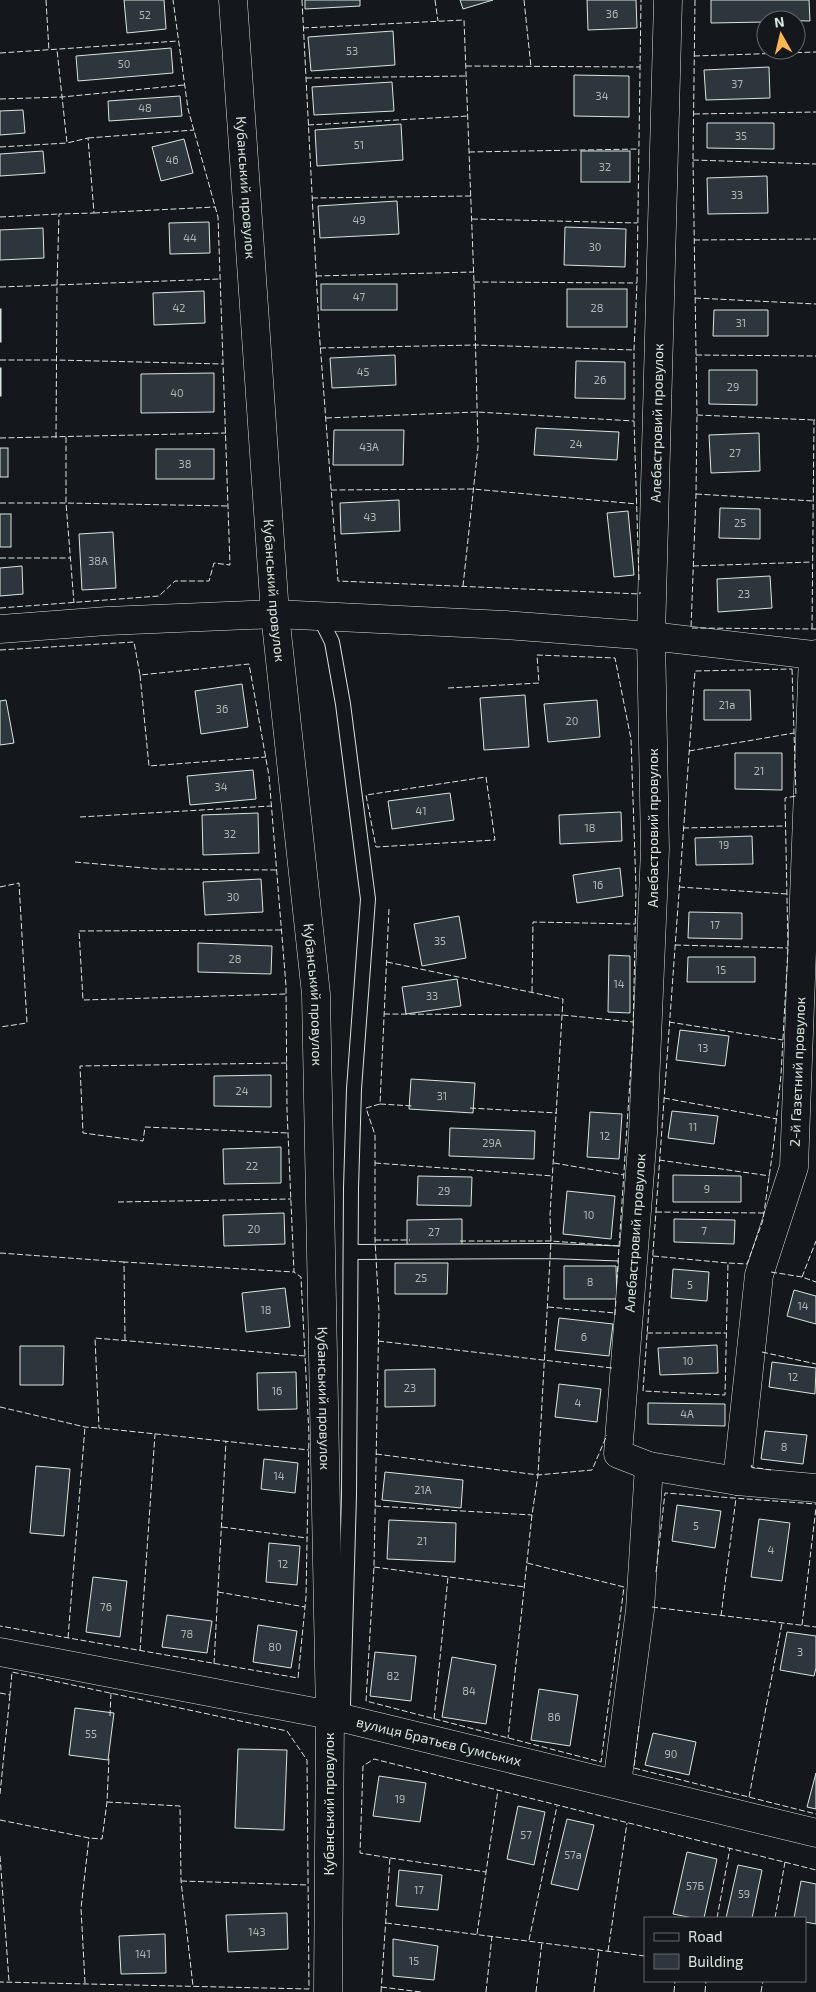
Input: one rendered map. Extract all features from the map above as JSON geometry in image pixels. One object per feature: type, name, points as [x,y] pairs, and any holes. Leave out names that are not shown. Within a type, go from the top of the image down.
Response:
[{"type":"street","name":"Кубанський провулок","points":[[233,0],[275,614],[316,994],[336,1717],[328,1992]]},
{"type":"street","name":"Алебастровий провулок","points":[[668,0],[652,636],[655,849],[643,1133],[618,1454],[649,1466],[737,1481],[816,1488]]},
{"type":"street","points":[[0,629],[107,621],[275,614],[505,625],[652,636],[814,655]]},
{"type":"street","name":"2-й Газетний провулок","points":[[737,1481],[759,1274],[794,1167],[814,655]]},
{"type":"street","points":[[617,1784],[640,1610],[649,1466]]},
{"type":"street","name":"вулиця Братьєв Сумських","points":[[0,1652],[336,1717],[816,1833]]},
{"type":"lane","points":[[319,616],[332,642],[344,704],[368,899],[354,1089],[350,1252],[350,1496],[336,1717]]},
{"type":"lane","points":[[350,1252],[550,1251],[633,1254]]},
{"type":"building","points":[[124,0],[164,0],[166,29],[127,33]]},
{"type":"building","points":[[305,0],[360,0],[360,6],[305,9]]},
{"type":"building","points":[[460,0],[493,0],[463,9]]},
{"type":"building","points":[[587,0],[636,0],[637,28],[588,30]]},
{"type":"building","points":[[711,0],[809,0],[810,21],[806,21],[806,10],[756,10],[756,22],[711,23]]},
{"type":"building","points":[[393,31],[395,65],[311,71],[308,37]]},
{"type":"building","points":[[171,48],[173,73],[78,81],[76,56]]},
{"type":"building","points":[[769,67],[770,98],[706,100],[704,70]]},
{"type":"building","points":[[574,75],[629,76],[629,117],[574,116]]},
{"type":"building","points":[[392,82],[394,111],[314,115],[312,87]]},
{"type":"building","points":[[180,96],[182,116],[109,121],[108,101]]},
{"type":"building","points":[[23,110],[25,133],[0,135],[0,111]]},
{"type":"building","points":[[707,123],[774,123],[774,149],[707,148]]},
{"type":"building","points":[[401,124],[403,160],[317,166],[315,130]]},
{"type":"building","points":[[184,139],[193,173],[161,181],[152,147]]},
{"type":"building","points":[[43,151],[45,173],[0,176],[0,154]]},
{"type":"building","points":[[581,151],[630,151],[630,182],[581,182]]},
{"type":"building","points":[[767,176],[768,213],[708,214],[707,178]]},
{"type":"building","points":[[397,201],[399,234],[320,238],[318,206]]},
{"type":"building","points":[[209,222],[210,253],[170,254],[169,223]]},
{"type":"building","points":[[565,227],[626,229],[625,267],[564,265]]},
{"type":"building","points":[[43,228],[44,258],[0,260],[0,230]]},
{"type":"building","points":[[321,284],[397,284],[397,310],[321,310]]},
{"type":"building","points":[[567,289],[627,289],[627,327],[567,327]]},
{"type":"building","points":[[204,291],[205,323],[154,325],[153,293]]},
{"type":"building","points":[[1,309],[1,342],[0,342]]},
{"type":"building","points":[[714,310],[768,310],[768,336],[713,336]]},
{"type":"building","points":[[395,355],[396,385],[332,388],[330,358]]},
{"type":"building","points":[[576,361],[625,362],[625,399],[575,398]]},
{"type":"building","points":[[1,368],[1,396],[0,396]]},
{"type":"building","points":[[709,370],[757,370],[757,405],[709,404]]},
{"type":"building","points":[[214,373],[214,412],[141,413],[141,374]]},
{"type":"building","points":[[536,428],[619,432],[617,460],[534,455]]},
{"type":"building","points":[[334,430],[404,430],[403,465],[333,465]]},
{"type":"building","points":[[759,433],[760,471],[711,473],[709,435]]},
{"type":"building","points":[[0,448],[8,448],[8,477],[0,477]]},
{"type":"building","points":[[156,449],[214,449],[214,479],[156,479]]},
{"type":"building","points":[[399,500],[400,531],[341,534],[340,503]]},
{"type":"building","points":[[720,508],[760,509],[760,539],[719,538]]},
{"type":"building","points":[[628,511],[634,575],[614,577],[607,513]]},
{"type":"building","points":[[0,514],[11,514],[11,547],[0,547]]},
{"type":"building","points":[[113,532],[116,588],[82,590],[79,534]]},
{"type":"building","points":[[22,566],[23,594],[0,596],[0,568]]},
{"type":"building","points":[[770,576],[772,608],[718,612],[717,579]]},
{"type":"building","points":[[242,684],[248,727],[201,734],[195,691]]},
{"type":"building","points":[[704,690],[750,690],[751,720],[704,720]]},
{"type":"building","points":[[525,695],[529,747],[484,750],[480,698]]},
{"type":"building","points":[[6,700],[14,743],[0,745],[0,701]]},
{"type":"building","points":[[597,700],[600,737],[548,742],[544,704]]},
{"type":"building","points":[[735,753],[782,753],[782,790],[735,789]]},
{"type":"building","points":[[253,770],[256,799],[190,805],[187,776]]},
{"type":"building","points":[[450,793],[454,820],[392,829],[388,801]]},
{"type":"building","points":[[621,812],[622,841],[560,844],[559,815]]},
{"type":"building","points":[[258,813],[259,853],[203,855],[202,815]]},
{"type":"building","points":[[752,836],[753,864],[696,865],[695,838]]},
{"type":"building","points":[[620,868],[623,896],[577,903],[573,875]]},
{"type":"building","points":[[261,879],[263,912],[205,915],[203,882]]},
{"type":"building","points":[[689,912],[742,913],[742,939],[688,938]]},
{"type":"building","points":[[459,916],[466,958],[422,966],[414,924]]},
{"type":"building","points":[[198,943],[272,946],[271,974],[198,972]]},
{"type":"building","points":[[609,955],[630,956],[630,1013],[608,1012]]},
{"type":"building","points":[[688,957],[755,957],[755,982],[687,982]]},
{"type":"building","points":[[457,979],[461,1006],[406,1014],[402,987]]},
{"type":"building","points":[[680,1030],[729,1036],[725,1066],[676,1060]]},
{"type":"building","points":[[271,1075],[271,1107],[214,1106],[214,1076]]},
{"type":"building","points":[[411,1079],[475,1083],[473,1113],[409,1109]]},
{"type":"building","points":[[672,1111],[718,1116],[714,1144],[668,1138]]},
{"type":"building","points":[[590,1112],[622,1114],[619,1159],[587,1157]]},
{"type":"building","points":[[450,1128],[535,1131],[534,1159],[449,1156]]},
{"type":"building","points":[[281,1147],[281,1183],[224,1184],[223,1149]]},
{"type":"building","points":[[673,1175],[741,1176],[741,1202],[673,1202]]},
{"type":"building","points":[[418,1176],[472,1177],[471,1206],[417,1205]]},
{"type":"building","points":[[567,1191],[615,1196],[611,1239],[563,1234]]},
{"type":"building","points":[[284,1213],[285,1244],[224,1246],[223,1215]]},
{"type":"building","points":[[462,1219],[462,1245],[407,1246],[407,1220]]},
{"type":"building","points":[[674,1219],[735,1220],[734,1244],[674,1242]]},
{"type":"building","points":[[395,1263],[448,1263],[447,1294],[395,1294]]},
{"type":"building","points":[[564,1266],[616,1266],[617,1299],[564,1299]]},
{"type":"building","points":[[673,1269],[709,1272],[707,1301],[671,1298]]},
{"type":"building","points":[[285,1288],[290,1327],[246,1332],[242,1293]]},
{"type":"building","points":[[794,1290],[816,1296],[816,1324],[787,1316]]},
{"type":"building","points":[[559,1318],[613,1324],[609,1356],[555,1350]]},
{"type":"building","points":[[717,1345],[718,1373],[660,1375],[658,1348]]},
{"type":"building","points":[[20,1346],[64,1346],[63,1385],[20,1385]]},
{"type":"building","points":[[772,1362],[816,1368],[815,1394],[769,1387]]},
{"type":"building","points":[[435,1369],[435,1406],[385,1407],[385,1370]]},
{"type":"building","points":[[296,1372],[297,1409],[258,1410],[257,1373]]},
{"type":"building","points":[[559,1384],[601,1389],[597,1422],[555,1417]]},
{"type":"building","points":[[648,1403],[725,1404],[725,1426],[648,1424]]},
{"type":"building","points":[[765,1431],[807,1435],[803,1464],[761,1459]]},
{"type":"building","points":[[264,1459],[298,1463],[295,1493],[261,1489]]},
{"type":"building","points":[[36,1466],[70,1469],[64,1536],[30,1533]]},
{"type":"building","points":[[385,1472],[463,1480],[461,1508],[382,1500]]},
{"type":"building","points":[[677,1505],[721,1511],[715,1548],[672,1541]]},
{"type":"building","points":[[759,1519],[790,1523],[782,1581],[751,1577]]},
{"type":"building","points":[[389,1520],[456,1523],[455,1562],[387,1559]]},
{"type":"building","points":[[269,1543],[300,1546],[297,1585],[266,1582]]},
{"type":"building","points":[[93,1577],[127,1581],[120,1637],[86,1632]]},
{"type":"building","points":[[167,1615],[212,1621],[207,1653],[162,1647]]},
{"type":"building","points":[[258,1625],[297,1631],[291,1668],[253,1662]]},
{"type":"building","points":[[787,1632],[816,1636],[816,1668],[814,1676],[780,1670]]},
{"type":"building","points":[[375,1652],[416,1656],[411,1701],[370,1696]]},
{"type":"building","points":[[452,1657],[496,1665],[486,1724],[442,1717]]},
{"type":"building","points":[[539,1689],[578,1695],[570,1746],[531,1740]]},
{"type":"building","points":[[75,1708],[114,1713],[108,1760],[69,1755]]},
{"type":"building","points":[[653,1733],[696,1742],[689,1775],[645,1765]]},
{"type":"building","points":[[238,1749],[287,1750],[284,1830],[235,1828]]},
{"type":"building","points":[[816,1773],[816,1809],[807,1807]]},
{"type":"building","points":[[379,1776],[426,1783],[420,1822],[373,1816]]},
{"type":"building","points":[[518,1806],[545,1812],[534,1865],[507,1859]]},
{"type":"building","points":[[567,1819],[594,1825],[578,1890],[551,1884]]},
{"type":"building","points":[[687,1852],[717,1859],[704,1917],[688,1917],[673,1914]]},
{"type":"building","points":[[738,1865],[762,1870],[752,1917],[726,1917]]},
{"type":"building","points":[[399,1870],[442,1875],[438,1910],[396,1906]]},
{"type":"building","points":[[801,1881],[816,1884],[816,1924],[806,1922],[806,1917],[794,1917]]},
{"type":"building","points":[[287,1913],[288,1949],[228,1952],[226,1915]]},
{"type":"building","points":[[165,1934],[166,1973],[121,1974],[119,1936]]},
{"type":"building","points":[[393,1939],[438,1946],[434,1980],[393,1976]]},
{"type":"fence","points":[[46,0],[49,51]]},
{"type":"fence","points":[[0,608],[159,596],[175,581],[209,581],[214,563],[230,565],[218,217],[188,109],[173,0]]},
{"type":"fence","points":[[302,0],[319,329],[338,581],[640,594],[640,592]]},
{"type":"fence","points":[[435,0],[438,21]]},
{"type":"fence","points":[[524,0],[531,67]]},
{"type":"fence","points":[[639,580],[634,421],[634,350],[637,283],[641,0]]},
{"type":"fence","points":[[695,0],[693,160],[697,415],[691,628],[816,629]]},
{"type":"fence","points":[[303,28],[464,20],[478,447],[463,586]]},
{"type":"fence","points":[[0,53],[178,41]]},
{"type":"fence","points":[[56,438],[59,214],[94,213],[88,138],[67,143],[57,50]]},
{"type":"fence","points":[[694,56],[816,52]]},
{"type":"fence","points":[[466,66],[640,67]]},
{"type":"fence","points":[[306,78],[466,76]]},
{"type":"fence","points":[[0,99],[62,97],[184,85]]},
{"type":"fence","points":[[694,114],[816,112]]},
{"type":"fence","points":[[308,125],[468,116]]},
{"type":"fence","points":[[88,138],[194,130]]},
{"type":"fence","points":[[0,147],[67,143]]},
{"type":"fence","points":[[469,152],[639,149]]},
{"type":"fence","points":[[693,160],[816,164]]},
{"type":"fence","points":[[312,198],[471,196]]},
{"type":"fence","points":[[94,213],[215,207]]},
{"type":"fence","points":[[0,217],[59,214]]},
{"type":"fence","points":[[472,219],[637,223]]},
{"type":"fence","points":[[694,240],[816,239]]},
{"type":"fence","points":[[316,276],[474,272]]},
{"type":"fence","points":[[0,287],[220,279]]},
{"type":"fence","points":[[474,282],[637,283]]},
{"type":"fence","points":[[695,298],[816,304]]},
{"type":"fence","points":[[320,348],[476,345],[634,350]]},
{"type":"fence","points":[[696,355],[816,356]]},
{"type":"fence","points":[[0,360],[223,364]]},
{"type":"fence","points":[[326,418],[477,412],[634,421]]},
{"type":"fence","points":[[697,415],[814,420]]},
{"type":"fence","points":[[812,629],[814,420],[816,419]]},
{"type":"fence","points":[[0,438],[226,433]]},
{"type":"fence","points":[[66,437],[66,503],[228,506]]},
{"type":"fence","points":[[331,490],[473,489],[637,504]]},
{"type":"fence","points":[[696,494],[813,501]]},
{"type":"fence","points":[[0,503],[66,503],[74,603]]},
{"type":"fence","points":[[0,558],[70,558]]},
{"type":"fence","points":[[693,566],[812,562]]},
{"type":"fence","points":[[0,650],[134,642],[140,675],[249,664],[269,776],[286,986],[287,1110],[294,1272],[301,1277],[309,1435],[306,1597],[298,1678],[0,1626]]},
{"type":"fence","points":[[448,688],[539,683],[537,655],[615,658],[631,739],[636,889],[633,1035],[617,1278]]},
{"type":"fence","points":[[792,669],[796,796],[785,798],[788,948],[781,1075],[763,1220],[747,1264],[728,1263],[725,1395],[643,1391],[695,671],[792,669]]},
{"type":"fence","points":[[140,675],[149,766],[266,757]]},
{"type":"fence","points":[[689,751],[794,733]]},
{"type":"fence","points":[[486,777],[495,840],[376,847],[366,795],[486,777]]},
{"type":"fence","points":[[80,817],[271,806]]},
{"type":"fence","points":[[683,828],[785,826]]},
{"type":"fence","points":[[75,862],[156,869],[277,870]]},
{"type":"fence","points":[[0,887],[19,883],[27,1023],[0,1027]]},
{"type":"fence","points":[[679,887],[787,894]]},
{"type":"fence","points":[[389,909],[380,1104],[366,1108],[375,1135],[375,1240],[379,1311],[374,1567],[366,1701],[601,1762],[624,1587],[527,1563]]},
{"type":"fence","points":[[532,992],[533,922],[635,924]]},
{"type":"fence","points":[[281,930],[79,931],[83,1000],[286,994]]},
{"type":"fence","points":[[675,945],[788,948]]},
{"type":"fence","points":[[387,962],[563,999],[550,1215],[551,1241],[538,1475],[508,1738]]},
{"type":"fence","points":[[384,1014],[562,1015],[633,1022]]},
{"type":"fence","points":[[669,1022],[783,1040]]},
{"type":"fence","points":[[287,1063],[80,1066],[83,1133],[143,1141],[145,1127],[288,1133]]},
{"type":"fence","points":[[664,1098],[777,1119]]},
{"type":"fence","points":[[380,1104],[413,1106]]},
{"type":"fence","points":[[470,1108],[557,1113]]},
{"type":"fence","points":[[659,1160],[770,1176]]},
{"type":"fence","points":[[375,1163],[553,1176]]},
{"type":"fence","points":[[554,1163],[624,1175]]},
{"type":"fence","points":[[118,1202],[291,1199]]},
{"type":"fence","points":[[656,1212],[764,1213]]},
{"type":"fence","points":[[375,1240],[410,1240]]},
{"type":"fence","points":[[460,1241],[551,1241],[619,1246]]},
{"type":"fence","points":[[802,1277],[816,1241]]},
{"type":"fence","points":[[0,1253],[124,1262]]},
{"type":"fence","points":[[653,1256],[728,1263]]},
{"type":"fence","points":[[125,1340],[124,1262],[294,1272]]},
{"type":"fence","points":[[771,1272],[802,1277],[816,1282]]},
{"type":"fence","points":[[615,1315],[616,1298]]},
{"type":"fence","points":[[548,1307],[615,1313]]},
{"type":"fence","points":[[647,1333],[726,1333]]},
{"type":"fence","points":[[305,1356],[95,1338],[99,1428],[309,1450]]},
{"type":"fence","points":[[378,1341],[612,1368]]},
{"type":"fence","points":[[762,1352],[816,1364]]},
{"type":"fence","points":[[0,1407],[85,1427],[99,1428]]},
{"type":"fence","points":[[68,1638],[85,1427]]},
{"type":"fence","points":[[140,1651],[155,1434]]},
{"type":"fence","points":[[376,1454],[538,1475],[592,1470],[607,1435]]},
{"type":"fence","points":[[214,1664],[226,1441]]},
{"type":"fence","points":[[752,1465],[751,1467],[771,1470]]},
{"type":"fence","points":[[656,1572],[665,1493],[816,1504]]},
{"type":"fence","points":[[721,1616],[736,1498]]},
{"type":"fence","points":[[375,1506],[532,1515]]},
{"type":"fence","points":[[802,1625],[816,1508]]},
{"type":"fence","points":[[222,1527],[307,1538]]},
{"type":"fence","points":[[374,1567],[525,1587]]},
{"type":"fence","points":[[434,1719],[448,1577]]},
{"type":"fence","points":[[218,1592],[305,1607]]},
{"type":"fence","points":[[652,1607],[816,1627]]},
{"type":"fence","points":[[749,1797],[782,1623]]},
{"type":"fence","points":[[0,1693],[10,1695],[12,1672],[287,1731],[307,1760],[309,1989],[0,1982]]},
{"type":"fence","points":[[110,1716],[111,1693]]},
{"type":"fence","points":[[0,1794],[10,1695]]},
{"type":"fence","points":[[639,1726],[634,1768],[816,1814]]},
{"type":"fence","points":[[0,1820],[102,1839],[107,1802],[109,1758]]},
{"type":"fence","points":[[381,1992],[390,1858],[360,1853],[363,1766],[374,1759],[816,1870]]},
{"type":"fence","points":[[477,1934],[498,1790]]},
{"type":"fence","points":[[107,1802],[180,1806],[181,1881],[193,1986]]},
{"type":"fence","points":[[529,1940],[557,1806]]},
{"type":"fence","points":[[608,1951],[627,1823]]},
{"type":"fence","points":[[85,1983],[81,1908],[89,1838]]},
{"type":"fence","points":[[717,1917],[730,1848]]},
{"type":"fence","points":[[0,1856],[9,1981]]},
{"type":"fence","points":[[390,1858],[486,1872]]},
{"type":"fence","points":[[775,1917],[785,1862]]},
{"type":"fence","points":[[181,1881],[308,1885]]},
{"type":"fence","points":[[386,1923],[644,1956]]},
{"type":"fence","points":[[486,1992],[492,1936]]},
{"type":"fence","points":[[536,1992],[542,1942]]},
{"type":"fence","points":[[594,1992],[599,1949]]},
{"type":"fence","points":[[674,1992],[675,1982]]},
{"type":"fence","points":[[705,1992],[706,1982]]},
{"type":"fence","points":[[761,1992],[763,1982]]},
{"type":"fence","points":[[381,1987],[421,1992]]}]
